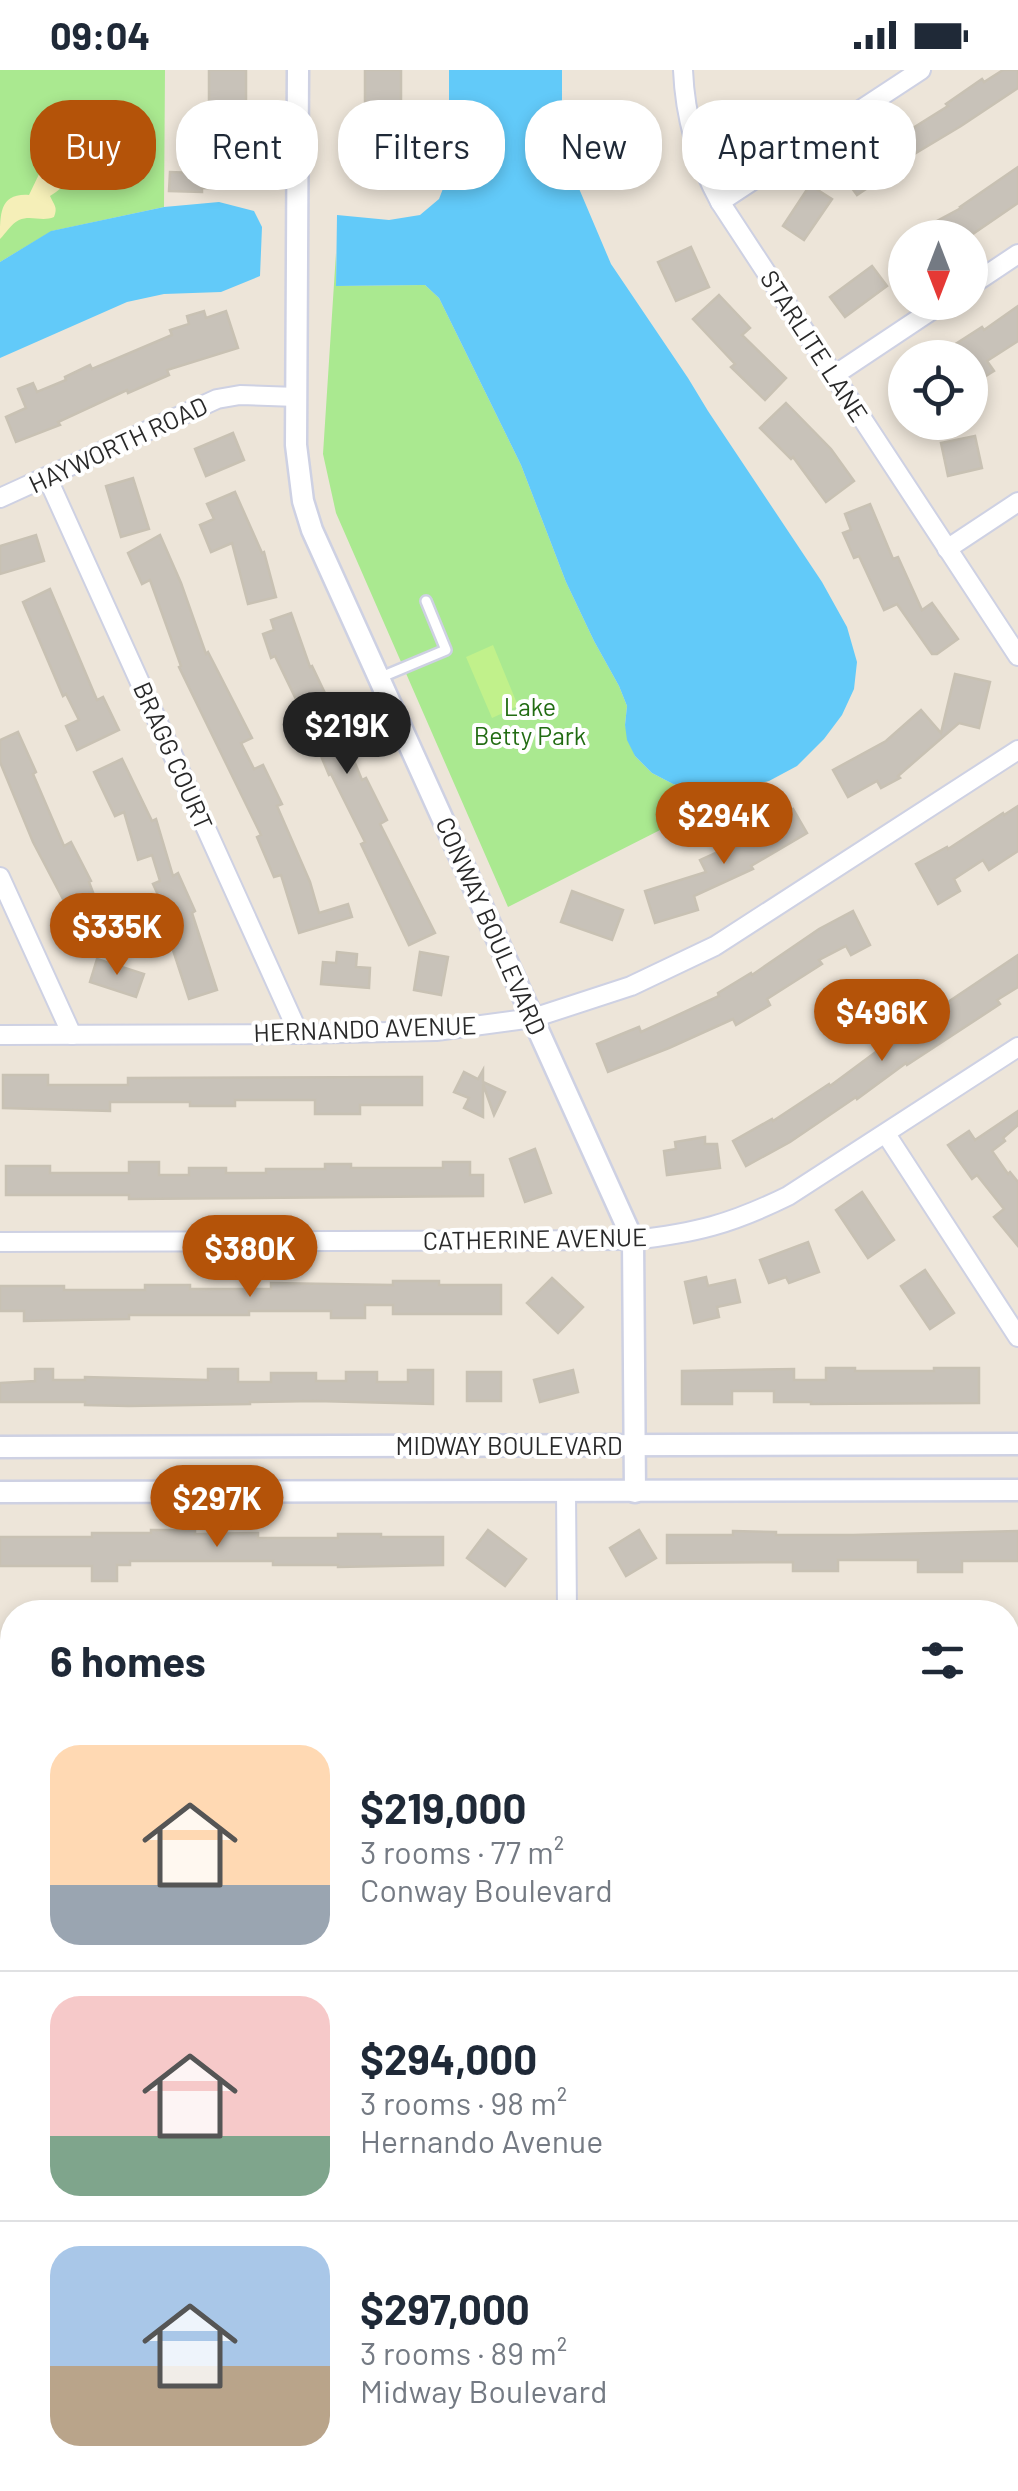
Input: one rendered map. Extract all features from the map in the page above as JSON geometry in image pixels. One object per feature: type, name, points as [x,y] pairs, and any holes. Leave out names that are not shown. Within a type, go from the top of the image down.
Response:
[{"type":"street","name":"CONWAY BOULEVARD","points":[[298,70],[297,458],[303,501],[312,530],[633,1240],[635,1492]]},
{"type":"street","name":"STARLITE LANE","points":[[683,70],[690,131],[707,180],[1018,656]]},
{"type":"street","points":[[720,202],[920,70]]},
{"type":"street","points":[[988,274],[1018,254]]},
{"type":"street","points":[[834,376],[917,320]]},
{"type":"street","name":"HAYWORTH ROAD","points":[[0,498],[217,400],[240,396],[297,397]]},
{"type":"street","name":"BRAGG COURT","points":[[47,477],[299,1034]]},
{"type":"street","points":[[947,548],[1018,502]]},
{"type":"street","name":"HERNANDO AVENUE","points":[[0,1036],[436,1031],[533,1018],[632,986],[715,946],[1018,750]]},
{"type":"street","points":[[0,876],[72,1035]]},
{"type":"street","name":"CATHERINE AVENUE","points":[[0,1242],[633,1240],[697,1232],[749,1215],[788,1196],[1018,1047]]},
{"type":"street","points":[[886,1134],[1018,1337]]},
{"type":"street","name":"MIDWAY BOULEVARD","points":[[0,1447],[1018,1444]]},
{"type":"street","name":"MIDWAY BOULEVARD","points":[[0,1492],[1018,1490]]},
{"type":"street","points":[[566,1492],[566,1600]]},
{"type":"lane","points":[[380,678],[446,650],[426,601]]},
{"type":"green space","points":[[0,70],[165,70],[164,207],[52,231],[0,262]]},
{"type":"green space","name":"Lake Betty Park","points":[[336,253],[336,286],[425,285],[439,298],[521,465],[566,582],[619,686],[627,706],[625,725],[635,756],[652,773],[699,791],[672,824],[508,907],[336,513],[323,454]]},
{"type":"green space","points":[[493,645],[518,706],[492,718],[466,657]]},
{"type":"sand","points":[[31,190],[58,190],[50,196],[56,208],[54,217],[19,220],[0,239],[7,201],[29,195]]},
{"type":"water","points":[[449,70],[562,70],[562,100],[525,100],[525,190],[580,190],[611,264],[822,582],[847,627],[857,662],[854,689],[842,715],[797,766],[769,781],[732,790],[699,791],[652,773],[635,756],[627,740],[627,706],[619,686],[566,582],[521,465],[439,298],[425,285],[336,286],[337,215],[389,220],[420,215],[439,199],[442,190],[505,190],[505,100],[449,100]]},
{"type":"water","points":[[219,202],[254,211],[262,227],[260,276],[221,292],[164,294],[127,302],[0,358],[0,262],[51,231],[164,207]]},
{"type":"building","points":[[209,70],[246,70],[246,100],[209,100]]},
{"type":"building","points":[[365,70],[401,70],[401,100],[365,100]]},
{"type":"building","points":[[1003,70],[1018,70],[1018,88],[916,153],[916,126],[982,79],[984,82]]},
{"type":"building","points":[[1018,167],[1018,203],[988,224],[988,220],[939,220]]},
{"type":"building","points":[[170,172],[176,172],[176,190],[202,192],[169,191]]},
{"type":"building","points":[[807,190],[818,190],[832,199],[804,240],[783,226]]},
{"type":"building","points":[[691,247],[709,287],[676,301],[658,262]]},
{"type":"building","points":[[872,266],[887,286],[845,317],[830,297]]},
{"type":"building","points":[[719,295],[750,328],[742,335],[786,378],[765,400],[731,367],[735,364],[693,319]]},
{"type":"building","points":[[1018,306],[1018,341],[988,360],[988,340],[962,340],[982,327],[984,330]]},
{"type":"building","points":[[204,311],[206,318],[226,311],[238,348],[167,370],[169,375],[128,393],[127,390],[58,422],[60,425],[16,442],[6,417],[26,408],[18,389],[33,383],[37,392],[66,380],[65,377],[90,365],[92,369],[172,335],[170,330],[189,324],[187,316]]},
{"type":"building","points":[[786,403],[831,449],[854,481],[826,502],[793,457],[760,428]]},
{"type":"building","points":[[233,433],[244,460],[206,476],[195,449]]},
{"type":"building","points":[[976,440],[982,468],[948,476],[941,443]]},
{"type":"building","points":[[133,478],[149,529],[121,537],[106,486]]},
{"type":"building","points":[[235,492],[264,552],[276,597],[248,604],[232,543],[211,552],[200,525],[214,519],[207,504]]},
{"type":"building","points":[[870,504],[893,559],[898,557],[922,610],[932,603],[958,639],[937,654],[932,654],[897,604],[884,610],[859,556],[854,558],[843,533],[851,530],[845,514]]},
{"type":"building","points":[[36,535],[44,561],[0,574],[0,546]]},
{"type":"building","points":[[160,535],[206,654],[252,738],[241,743],[254,769],[263,765],[282,804],[277,806],[319,913],[348,904],[352,917],[299,933],[281,875],[274,877],[257,837],[261,835],[179,667],[150,580],[142,584],[128,553]]},
{"type":"building","points":[[50,589],[97,700],[103,697],[119,730],[77,750],[66,726],[79,720],[66,694],[63,696],[23,602]]},
{"type":"building","points":[[291,613],[310,667],[362,780],[366,778],[387,820],[380,824],[435,933],[409,945],[361,844],[365,842],[329,775],[275,656],[271,658],[263,634],[274,630],[271,620]]},
{"type":"building","points":[[955,674],[990,682],[979,728],[959,723],[900,778],[881,788],[877,781],[848,797],[833,770],[886,741],[921,710],[941,733]]},
{"type":"building","points":[[18,732],[64,846],[71,842],[91,881],[107,929],[101,931],[106,944],[84,953],[0,762],[0,740]]},
{"type":"building","points":[[122,759],[152,821],[156,819],[173,876],[178,873],[195,911],[192,913],[217,990],[189,999],[171,944],[179,941],[153,884],[160,881],[152,855],[138,860],[124,812],[115,816],[94,772]]},
{"type":"building","points":[[1018,806],[1018,851],[989,870],[983,860],[954,879],[960,891],[938,904],[916,864]]},
{"type":"building","points":[[793,809],[807,833],[751,866],[753,869],[694,896],[698,910],[655,923],[645,891],[706,872],[700,860],[753,836],[751,833]]},
{"type":"building","points":[[572,891],[623,910],[612,940],[561,922]]},
{"type":"building","points":[[853,911],[870,945],[851,955],[846,946],[819,960],[822,964],[767,999],[770,1005],[736,1025],[733,1019],[608,1072],[597,1044],[639,1027],[641,1032],[719,996],[718,993]]},
{"type":"building","points":[[337,952],[357,954],[356,967],[370,968],[369,988],[321,984],[323,962],[336,963]]},
{"type":"building","points":[[420,952],[448,957],[441,995],[414,990]]},
{"type":"building","points":[[1018,955],[1018,987],[997,1000],[1000,1004],[790,1142],[746,1166],[733,1141],[830,1086]]},
{"type":"building","points":[[97,959],[144,974],[136,997],[90,982]]},
{"type":"building","points":[[483,1070],[483,1082],[505,1092],[494,1115],[483,1084],[483,1117],[464,1108],[469,1098],[454,1092],[464,1072],[478,1079]]},
{"type":"building","points":[[3,1075],[48,1075],[48,1085],[128,1085],[128,1078],[422,1077],[422,1105],[360,1105],[360,1114],[315,1114],[315,1100],[235,1100],[235,1106],[110,1102],[110,1111],[3,1108]]},
{"type":"building","points":[[1018,1111],[1018,1125],[992,1151],[1018,1182],[1018,1246],[994,1217],[1004,1209],[977,1175],[972,1179],[948,1145],[969,1131],[975,1140]]},
{"type":"building","points":[[705,1137],[705,1144],[717,1144],[720,1168],[667,1175],[664,1151],[676,1149],[675,1142]]},
{"type":"building","points":[[535,1149],[551,1193],[525,1202],[510,1159]]},
{"type":"building","points":[[129,1162],[159,1162],[159,1175],[189,1175],[189,1168],[266,1173],[266,1169],[325,1169],[325,1164],[351,1164],[351,1168],[443,1168],[443,1162],[470,1162],[470,1175],[483,1175],[483,1196],[129,1199],[129,1195],[6,1195],[6,1166],[50,1166],[50,1173],[129,1173]]},
{"type":"building","points":[[862,1192],[894,1240],[868,1258],[836,1210]]},
{"type":"building","points":[[808,1242],[819,1272],[789,1283],[786,1277],[769,1283],[760,1260]]},
{"type":"building","points":[[925,1270],[954,1313],[930,1329],[901,1286]]},
{"type":"building","points":[[706,1277],[708,1286],[735,1280],[740,1302],[717,1307],[719,1317],[694,1323],[685,1282]]},
{"type":"building","points":[[552,1278],[583,1307],[558,1333],[527,1303]]},
{"type":"building","points":[[393,1281],[501,1285],[501,1314],[393,1314],[393,1305],[365,1305],[365,1318],[331,1318],[331,1311],[249,1311],[249,1315],[129,1315],[129,1319],[24,1321],[24,1311],[0,1311],[0,1286],[64,1286],[64,1290],[145,1290],[145,1285],[271,1289],[271,1283],[393,1285]]},
{"type":"building","points":[[826,1368],[979,1368],[979,1403],[811,1404],[774,1402],[774,1391],[732,1391],[732,1404],[682,1404],[682,1371],[794,1369],[794,1380],[826,1380]]},
{"type":"building","points":[[35,1369],[53,1369],[53,1380],[208,1380],[208,1369],[238,1369],[238,1382],[271,1382],[271,1373],[316,1373],[316,1381],[346,1381],[346,1372],[377,1372],[377,1382],[408,1382],[408,1370],[433,1370],[433,1404],[316,1401],[129,1406],[0,1402],[0,1383],[35,1381]]},
{"type":"building","points":[[573,1370],[578,1392],[540,1402],[534,1380]]},
{"type":"building","points":[[467,1372],[501,1372],[501,1401],[467,1401]]},
{"type":"building","points":[[488,1530],[526,1559],[505,1586],[467,1558]]},
{"type":"building","points":[[639,1530],[656,1558],[626,1576],[610,1548]]},
{"type":"building","points":[[733,1531],[853,1535],[1018,1531],[1018,1561],[962,1561],[962,1572],[918,1572],[918,1560],[838,1560],[838,1571],[793,1571],[793,1562],[667,1563],[667,1535],[733,1535]]},
{"type":"building","points":[[92,1533],[258,1533],[258,1538],[338,1538],[338,1534],[443,1537],[443,1565],[338,1567],[273,1565],[273,1561],[130,1561],[130,1565],[117,1565],[117,1581],[92,1581],[92,1566],[0,1566],[0,1537],[92,1537]]}]
